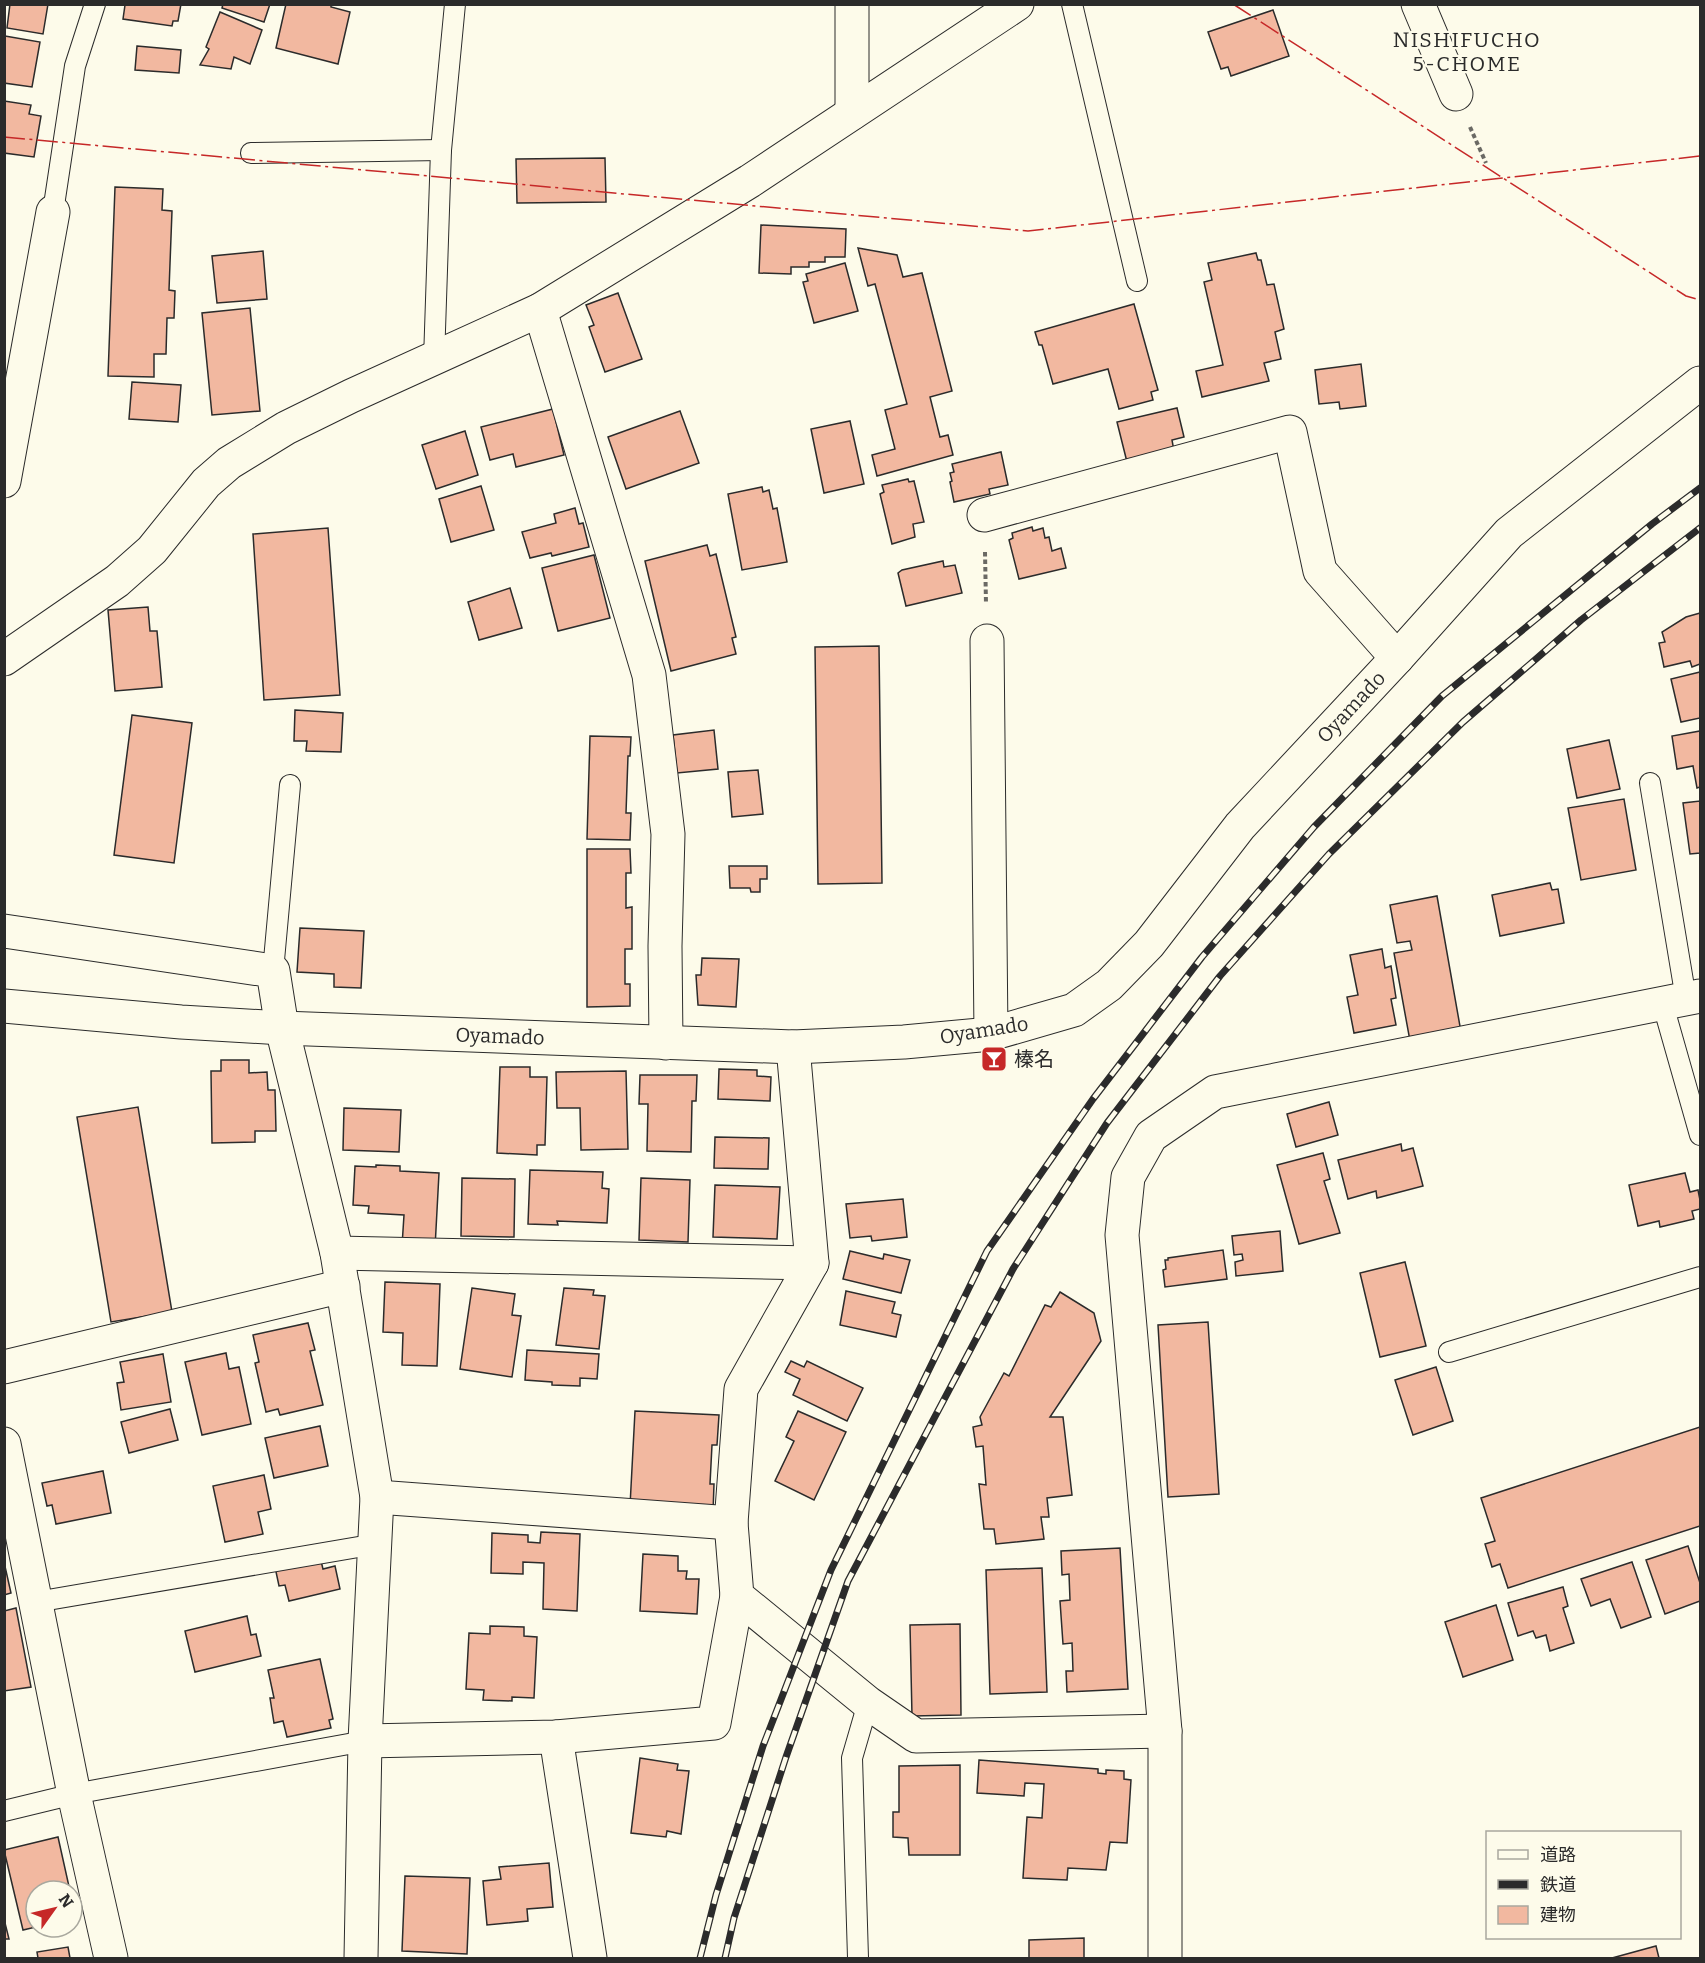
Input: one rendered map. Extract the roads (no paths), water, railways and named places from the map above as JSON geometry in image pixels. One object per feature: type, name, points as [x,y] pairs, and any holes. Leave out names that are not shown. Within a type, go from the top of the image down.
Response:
[{"type":"street","points":[[852,4],[852,113]]},
{"type":"street","points":[[4,658],[117,581],[152,550],[206,483],[229,463],[286,428],[351,396],[540,310],[741,187],[1017,4]]},
{"type":"street","points":[[1418,4],[1456,94]]},
{"type":"street","points":[[4,481],[53,212]]},
{"type":"street","points":[[540,310],[649,675],[668,834],[665,946],[666,1043]]},
{"type":"street","name":"Oyamado","points":[[4,1006],[181,1022],[282,1028],[793,1047],[904,1042],[991,1034],[1074,1010],[1109,985],[1149,944],[1240,826],[1397,658],[1509,533],[1701,383]]},
{"type":"street","points":[[984,515],[1290,432],[1320,571],[1397,658]]},
{"type":"street","points":[[987,641],[991,1034]]},
{"type":"street","points":[[4,931],[273,971],[282,1028],[337,1253],[377,1497],[365,1741],[361,1959]]},
{"type":"street","points":[[1165,1959],[1165,1731],[1122,1235],[1128,1177],[1151,1136],[1215,1092],[1683,1000]]},
{"type":"street","points":[[365,1741],[556,1737],[714,1723],[737,1596],[730,1523],[741,1389],[812,1263],[793,1047]]},
{"type":"street","points":[[337,1253],[812,1263]]},
{"type":"street","points":[[4,1367],[343,1286]]},
{"type":"street","points":[[4,1444],[74,1794],[111,1959]]},
{"type":"street","points":[[377,1497],[730,1523]]},
{"type":"street","points":[[737,1596],[868,1703],[916,1736],[1165,1731]]},
{"type":"street","points":[[556,1737],[590,1959]]},
{"type":"lane","points":[[53,212],[75,66],[95,4]]},
{"type":"lane","points":[[434,360],[441,150],[455,4]]},
{"type":"lane","points":[[1072,4],[1137,281]]},
{"type":"lane","points":[[251,153],[441,150]]},
{"type":"lane","points":[[1650,783],[1701,1135]]},
{"type":"lane","points":[[273,971],[290,785]]},
{"type":"lane","points":[[1449,1352],[1701,1277]]},
{"type":"lane","points":[[36,1602],[376,1544]]},
{"type":"lane","points":[[858,1959],[852,1758],[868,1703]]},
{"type":"lane","points":[[4,1811],[74,1794],[365,1741]]},
{"type":"railway","points":[[700,1958],[716,1895],[763,1746],[831,1570],[987,1251],[1093,1099],[1202,957],[1314,827],[1442,696],[1652,524],[1700,488]]},
{"type":"railway","points":[[725,1958],[734,1918],[786,1757],[848,1581],[1013,1269],[1107,1123],[1220,976],[1329,854],[1463,722],[1581,620],[1700,528]]},
{"type":"place","name":"榛名","points":[[994,1059]]},
{"type":"district","name":"NISHIFUCHO 5-CHOME","points":[[1467,52]]}]
